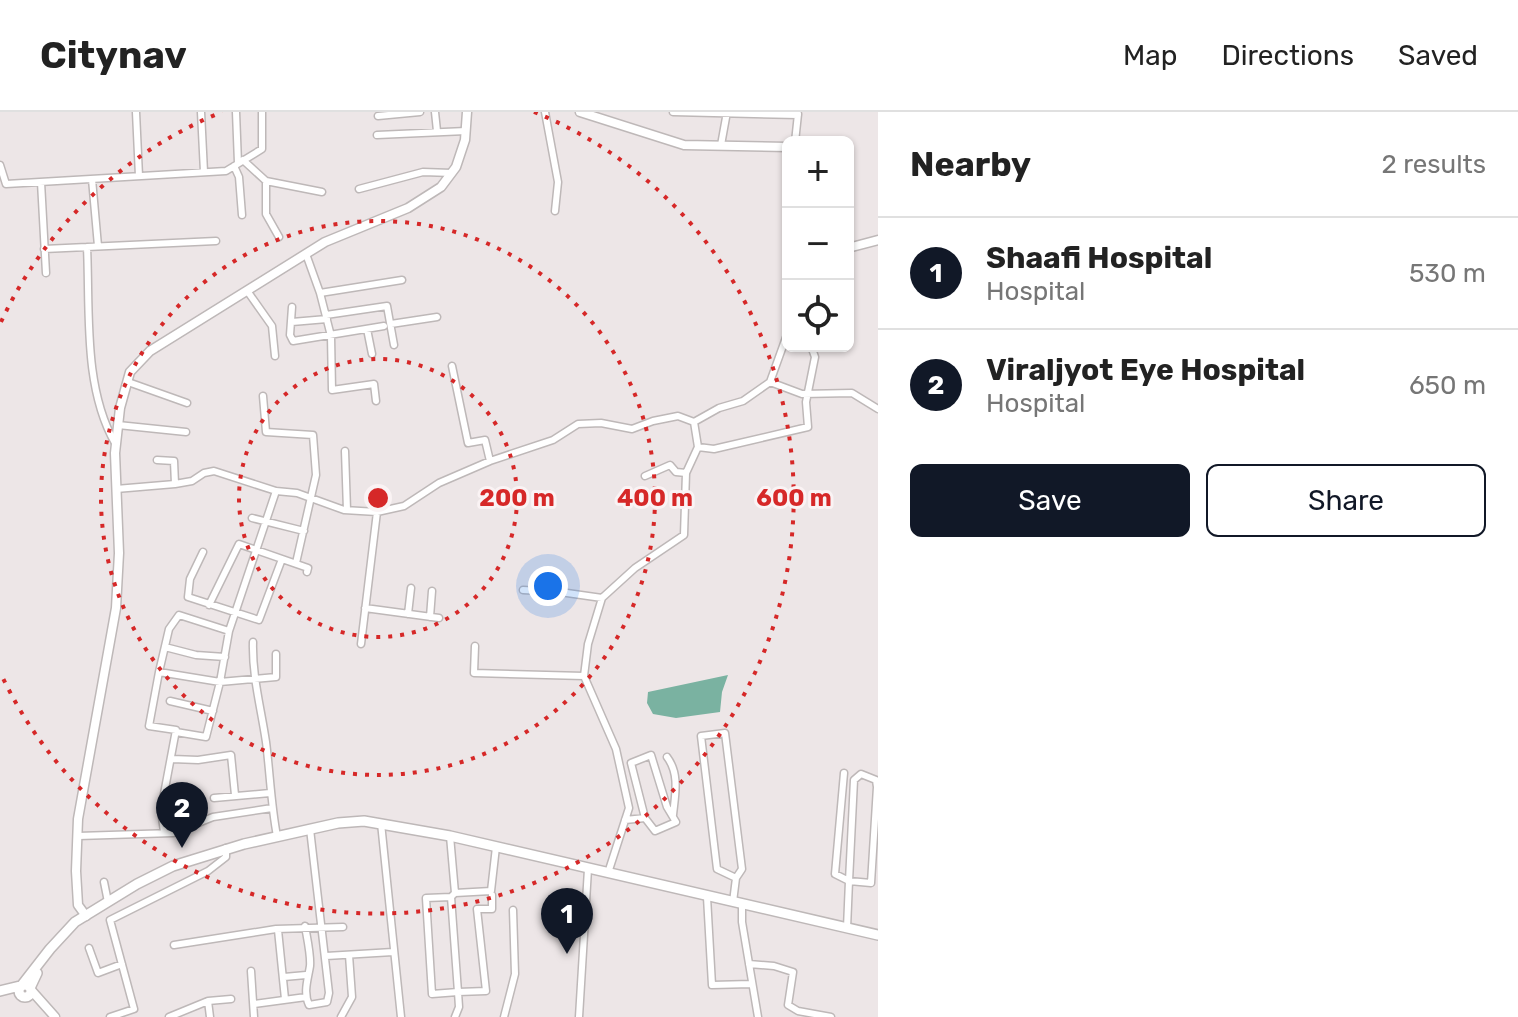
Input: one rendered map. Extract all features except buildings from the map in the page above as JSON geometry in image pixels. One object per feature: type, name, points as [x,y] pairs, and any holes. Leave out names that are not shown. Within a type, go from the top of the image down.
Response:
[{"type":"main road","points":[[3,991],[25,990],[41,966],[86,916],[173,866],[226,848],[351,822],[381,823],[450,836],[878,935]]},
{"type":"street","points":[[136,112],[139,176]]},
{"type":"street","points":[[201,112],[204,172]]},
{"type":"street","points":[[236,112],[242,215]]},
{"type":"street","points":[[0,165],[6,184],[226,171],[262,149],[262,112]]},
{"type":"street","points":[[378,116],[420,112]]},
{"type":"street","points":[[435,112],[437,131]]},
{"type":"street","points":[[86,916],[78,905],[78,836],[116,608],[119,553],[116,444],[130,372],[150,351],[325,242],[408,208],[441,187],[456,167],[466,131],[467,112]]},
{"type":"street","points":[[545,112],[558,182],[555,211]]},
{"type":"street","points":[[580,112],[684,145],[782,147]]},
{"type":"street","points":[[673,112],[798,113],[796,136]]},
{"type":"street","points":[[721,145],[726,113]]},
{"type":"street","points":[[377,135],[466,131]]},
{"type":"street","points":[[239,163],[266,181],[322,192]]},
{"type":"street","points":[[359,189],[423,172],[452,173]]},
{"type":"street","points":[[92,179],[98,246]]},
{"type":"street","points":[[266,181],[266,214],[279,237]]},
{"type":"street","points":[[41,182],[46,273]]},
{"type":"street","points":[[854,246],[878,240]]},
{"type":"street","points":[[44,249],[216,241]]},
{"type":"street","points":[[87,247],[93,386],[104,424],[116,444]]},
{"type":"street","points":[[306,254],[331,336],[332,390],[374,384],[376,401]]},
{"type":"street","points":[[320,293],[402,280]]},
{"type":"street","points":[[248,292],[272,326],[275,356]]},
{"type":"street","points":[[292,322],[387,306],[387,325],[394,345]]},
{"type":"street","points":[[292,307],[290,335],[293,341],[437,317]]},
{"type":"street","points":[[367,329],[372,354]]},
{"type":"street","points":[[116,489],[192,481],[214,471],[347,510],[377,512],[404,506],[439,483],[490,461],[553,440],[578,424],[601,423],[632,429],[678,416],[694,422],[719,408],[743,401],[770,382],[782,349]]},
{"type":"street","points":[[698,447],[714,449],[808,427],[806,402],[815,357],[813,352]]},
{"type":"street","points":[[452,366],[468,443],[485,440],[490,461]]},
{"type":"street","points":[[128,382],[187,403]]},
{"type":"street","points":[[770,382],[802,394],[852,393],[878,409]]},
{"type":"street","points":[[263,396],[266,432],[313,435],[316,475],[296,563]]},
{"type":"street","points":[[608,874],[629,808],[616,749],[584,676],[588,644],[602,598],[635,568],[684,535],[686,473],[698,447],[694,422]]},
{"type":"street","points":[[118,425],[186,432]]},
{"type":"street","points":[[345,451],[347,510]]},
{"type":"street","points":[[157,460],[174,461],[175,484]]},
{"type":"street","points":[[645,476],[670,465],[676,472],[686,473]]},
{"type":"street","points":[[229,631],[179,615],[169,629],[149,726],[206,737],[229,631],[276,491]]},
{"type":"street","points":[[361,644],[377,512]]},
{"type":"street","points":[[252,518],[304,531]]},
{"type":"street","points":[[209,605],[239,544],[296,563],[308,568],[307,572]]},
{"type":"street","points":[[203,552],[190,579],[188,597],[259,620],[282,559]]},
{"type":"street","points":[[408,614],[411,588]]},
{"type":"street","points":[[523,590],[602,598]]},
{"type":"street","points":[[430,617],[432,591]]},
{"type":"street","points":[[365,608],[439,618]]},
{"type":"street","points":[[253,642],[252,672],[266,743],[277,836]]},
{"type":"street","points":[[475,646],[474,673],[584,676]]},
{"type":"street","points":[[165,647],[196,655],[225,657]]},
{"type":"street","points":[[159,672],[220,682],[276,677],[276,654]]},
{"type":"street","points":[[170,701],[213,711]]},
{"type":"street","points":[[164,832],[161,810],[176,732]]},
{"type":"street","points":[[736,878],[717,869],[701,736],[707,734],[725,733],[742,869],[736,878],[737,903],[758,1017]]},
{"type":"street","points":[[172,759],[198,760],[231,755],[235,795]]},
{"type":"street","points":[[651,755],[676,822],[655,831],[645,818],[631,763],[651,755]]},
{"type":"street","points":[[667,757],[673,765],[675,779],[673,816]]},
{"type":"street","points":[[844,773],[835,874],[849,881],[871,883],[876,780],[861,774],[854,780],[849,881],[847,928]]},
{"type":"street","points":[[214,798],[270,793]]},
{"type":"street","points":[[78,836],[173,833],[213,817],[272,808]]},
{"type":"street","points":[[625,820],[645,818]]},
{"type":"street","points":[[381,823],[401,1017]]},
{"type":"street","points":[[305,926],[310,964],[306,975],[306,997],[309,1005],[327,1002],[326,956],[310,829]]},
{"type":"street","points":[[450,836],[459,1007],[455,1017]]},
{"type":"street","points":[[492,895],[492,909],[477,909],[486,991],[432,994],[426,898],[491,891],[496,847]]},
{"type":"street","points":[[110,1017],[134,1009],[110,920],[208,871],[226,857],[226,848]]},
{"type":"street","points":[[579,1017],[588,869]]},
{"type":"street","points":[[104,882],[108,902]]},
{"type":"street","points":[[707,897],[712,985],[751,984]]},
{"type":"street","points":[[504,1017],[515,974],[513,910]]},
{"type":"street","points":[[174,945],[305,926],[343,927]]},
{"type":"street","points":[[278,930],[285,999]]},
{"type":"street","points":[[89,948],[98,973],[122,964]]},
{"type":"street","points":[[326,956],[393,952]]},
{"type":"street","points":[[341,1017],[352,997],[349,955]]},
{"type":"street","points":[[749,964],[774,966],[793,972],[788,1005],[797,1014],[831,1017]]},
{"type":"street","points":[[251,971],[254,1017]]},
{"type":"street","points":[[284,977],[306,975]]},
{"type":"street","points":[[25,990],[53,1017]]},
{"type":"street","points":[[254,1004],[306,997]]},
{"type":"street","points":[[169,1017],[208,1001],[231,999]]},
{"type":"street","points":[[208,1001],[210,1017]]},
{"type":"shaded area","points":[[728,675],[720,712],[676,718],[653,714],[647,703],[648,692]]},
{"type":"place","name":"Viraljyot Eye Hospital","points":[[182,848]]},
{"type":"place","name":"Shaafi Hospital","points":[[567,954]]}]
